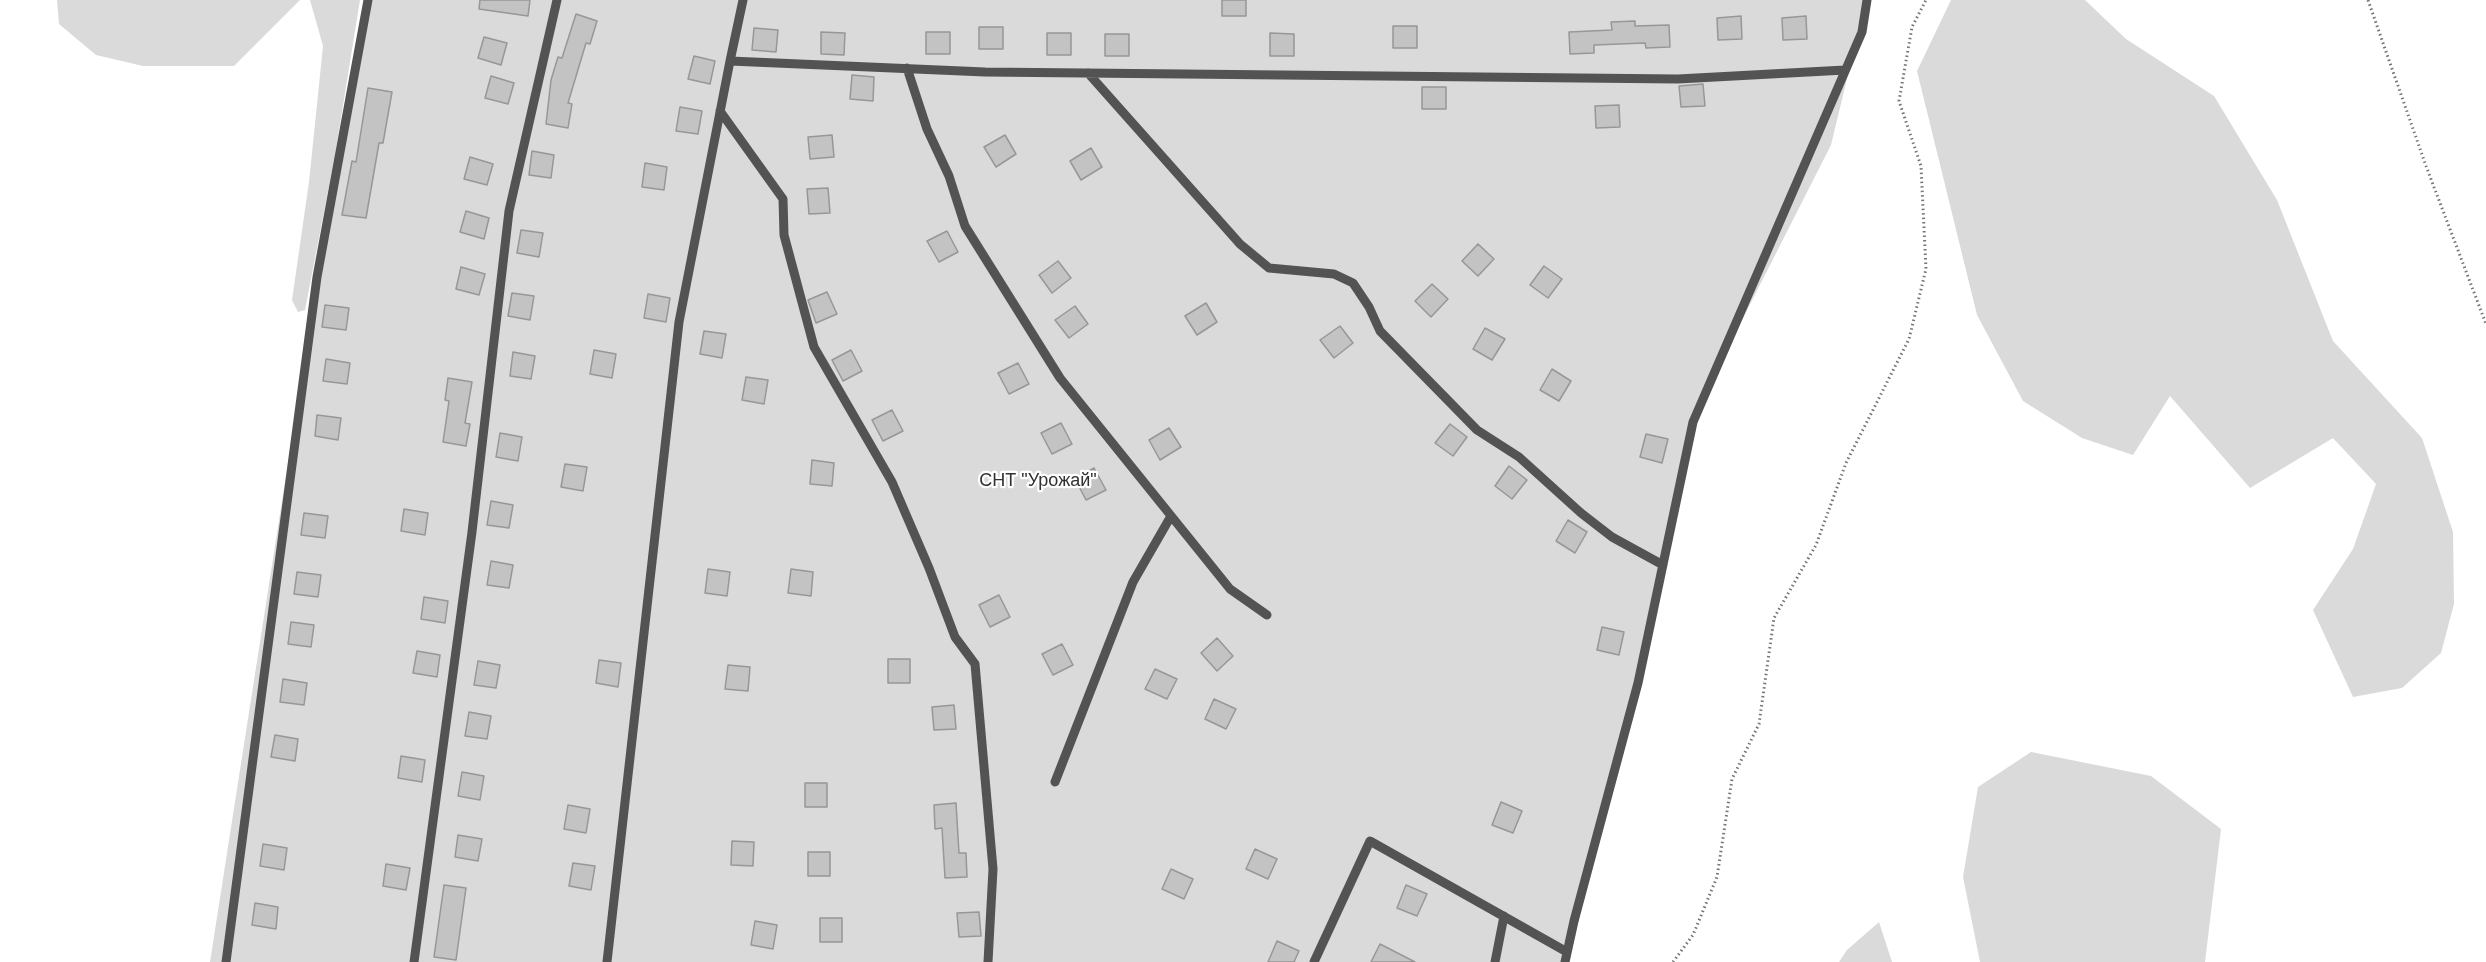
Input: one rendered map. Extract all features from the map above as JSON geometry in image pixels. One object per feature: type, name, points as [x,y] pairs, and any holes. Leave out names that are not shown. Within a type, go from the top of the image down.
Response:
[{"type":"lane","points":[[226,962],[317,277],[368,0]]},
{"type":"lane","points":[[414,962],[472,532],[509,211],[557,0]]},
{"type":"lane","points":[[607,962],[679,322],[743,0]]},
{"type":"lane","points":[[1565,962],[1638,683],[1693,422],[1862,32],[1867,0]]},
{"type":"lane","points":[[730,61],[1088,73],[1678,79],[1845,70]]},
{"type":"lane","points":[[907,68],[927,129],[950,176],[965,226],[1060,378],[1230,589],[1267,615]]},
{"type":"lane","points":[[1088,73],[1240,244],[1269,268],[1334,274],[1353,284],[1369,307],[1380,331],[1477,430],[1519,457],[1581,513],[1612,537],[1663,565]]},
{"type":"lane","points":[[720,111],[783,199],[784,235],[814,347],[892,482],[929,568],[955,637],[975,664],[993,869],[988,962]]},
{"type":"lane","points":[[1054,782],[1133,582],[1171,516]]},
{"type":"lane","points":[[1314,962],[1370,841],[1567,952]]},
{"type":"lane","points":[[1495,962],[1504,916]]},
{"type":"path","points":[[1673,962],[1693,935],[1717,877],[1732,779],[1759,724],[1774,618],[1816,545],[1846,463],[1909,339],[1926,269],[1921,166],[1899,101],[1912,27],[1926,0]]},
{"type":"path","points":[[2368,0],[2426,166],[2486,324]]},
{"type":"green space","points":[[57,0],[300,0],[234,66],[143,66],[96,55],[59,24]]},
{"type":"green space","points":[[310,0],[360,0],[335,155],[305,310],[298,312],[292,300],[309,182],[323,46]]},
{"type":"green space","name":"СНТ \"Урожай\"","points":[[365,0],[1866,0],[1831,145],[1704,395],[1569,962],[210,962],[317,277]]},
{"type":"green space","points":[[1951,0],[2085,0],[2126,39],[2214,96],[2277,200],[2333,341],[2422,438],[2453,532],[2454,604],[2441,653],[2402,688],[2353,697],[2313,610],[2353,549],[2376,484],[2333,438],[2250,488],[2170,396],[2133,455],[2082,438],[2023,401],[1977,315],[1917,71]]},
{"type":"green space","points":[[2031,752],[2151,776],[2221,829],[2205,962],[1980,962],[1963,877],[1978,787]]},
{"type":"green space","points":[[1879,922],[1892,962],[1839,962],[1847,950]]},
{"type":"building","points":[[480,0],[530,0],[528,16],[479,9]]},
{"type":"building","points":[[1222,0],[1246,0],[1246,16],[1222,16]]},
{"type":"building","points":[[576,14],[597,21],[590,44],[586,43],[568,103],[572,104],[568,128],[546,124],[551,80],[558,57],[562,58]]},
{"type":"building","points":[[1741,16],[1742,39],[1718,40],[1717,18]]},
{"type":"building","points":[[1806,16],[1807,39],[1783,40],[1782,18]]},
{"type":"building","points":[[1635,21],[1635,26],[1669,25],[1670,47],[1646,48],[1645,43],[1594,45],[1594,53],[1570,54],[1569,32],[1612,30],[1611,22]]},
{"type":"building","points":[[1393,26],[1417,26],[1417,48],[1393,48]]},
{"type":"building","points":[[979,27],[1003,27],[1003,49],[979,49]]},
{"type":"building","points":[[754,28],[778,30],[776,52],[752,50]]},
{"type":"building","points":[[821,32],[845,33],[844,55],[821,54]]},
{"type":"building","points":[[926,32],[950,32],[950,54],[926,54]]},
{"type":"building","points":[[1047,33],[1071,33],[1071,55],[1047,55]]},
{"type":"building","points":[[1270,33],[1294,34],[1294,56],[1270,56]]},
{"type":"building","points":[[1105,34],[1129,34],[1129,56],[1105,56]]},
{"type":"building","points":[[484,37],[507,43],[501,65],[478,58]]},
{"type":"building","points":[[694,56],[715,61],[710,84],[688,79]]},
{"type":"building","points":[[852,75],[874,77],[873,101],[850,99]]},
{"type":"building","points":[[491,76],[514,83],[508,104],[485,98]]},
{"type":"building","points":[[1703,84],[1705,106],[1681,107],[1679,86]]},
{"type":"building","points":[[1422,87],[1446,87],[1446,109],[1422,109]]},
{"type":"building","points":[[368,88],[392,92],[383,143],[379,143],[366,218],[342,215],[352,161],[356,162]]},
{"type":"building","points":[[1619,105],[1620,127],[1596,128],[1595,106]]},
{"type":"building","points":[[680,107],[702,111],[698,134],[676,131]]},
{"type":"building","points":[[832,135],[834,157],[810,159],[808,137]]},
{"type":"building","points":[[1005,135],[1016,154],[996,167],[984,147]]},
{"type":"building","points":[[1091,148],[1102,167],[1081,180],[1070,161]]},
{"type":"building","points":[[532,151],[554,155],[551,178],[529,175]]},
{"type":"building","points":[[470,157],[493,164],[487,185],[464,179]]},
{"type":"building","points":[[645,163],[667,167],[664,190],[642,187]]},
{"type":"building","points":[[828,188],[830,213],[809,214],[807,189]]},
{"type":"building","points":[[466,211],[489,218],[484,239],[460,232]]},
{"type":"building","points":[[521,230],[543,233],[539,257],[517,253]]},
{"type":"building","points":[[947,231],[958,252],[939,262],[927,241]]},
{"type":"building","points":[[1478,244],[1494,259],[1478,276],[1462,261]]},
{"type":"building","points":[[1058,261],[1071,278],[1052,293],[1039,275]]},
{"type":"building","points":[[1544,266],[1562,279],[1548,298],[1530,285]]},
{"type":"building","points":[[461,267],[485,274],[479,295],[456,289]]},
{"type":"building","points":[[1432,284],[1448,299],[1431,317],[1415,301]]},
{"type":"building","points":[[827,292],[837,314],[816,323],[808,300]]},
{"type":"building","points":[[512,293],[534,296],[530,320],[508,316]]},
{"type":"building","points":[[648,294],[670,298],[666,322],[644,318]]},
{"type":"building","points":[[1206,303],[1217,322],[1197,335],[1185,316]]},
{"type":"building","points":[[325,305],[349,308],[346,330],[322,327]]},
{"type":"building","points":[[1075,306],[1088,324],[1069,338],[1055,320]]},
{"type":"building","points":[[1340,326],[1353,343],[1334,358],[1320,340]]},
{"type":"building","points":[[1485,328],[1505,339],[1492,360],[1473,349]]},
{"type":"building","points":[[704,331],[726,334],[722,358],[700,354]]},
{"type":"building","points":[[594,350],[616,354],[612,378],[590,374]]},
{"type":"building","points":[[851,350],[862,371],[843,381],[832,360]]},
{"type":"building","points":[[513,352],[535,356],[531,379],[510,376]]},
{"type":"building","points":[[326,359],[350,363],[347,384],[323,381]]},
{"type":"building","points":[[1018,363],[1029,384],[1009,394],[998,373]]},
{"type":"building","points":[[1552,369],[1571,381],[1559,401],[1540,390]]},
{"type":"building","points":[[746,377],[768,380],[764,404],[742,400]]},
{"type":"building","points":[[448,378],[472,382],[465,423],[470,424],[466,446],[443,442],[449,401],[445,400]]},
{"type":"building","points":[[892,410],[903,431],[883,441],[872,420]]},
{"type":"building","points":[[317,415],[341,418],[338,440],[315,436]]},
{"type":"building","points":[[1061,423],[1072,444],[1052,454],[1041,433]]},
{"type":"building","points":[[1450,424],[1467,437],[1453,456],[1435,443]]},
{"type":"building","points":[[1169,428],[1181,447],[1160,460],[1149,440]]},
{"type":"building","points":[[500,433],[522,437],[518,461],[496,457]]},
{"type":"building","points":[[1646,434],[1668,439],[1662,463],[1640,457]]},
{"type":"building","points":[[812,460],[834,463],[832,486],[810,484]]},
{"type":"building","points":[[565,464],[587,467],[583,491],[561,487]]},
{"type":"building","points":[[1509,466],[1527,480],[1512,499],[1495,486]]},
{"type":"building","points":[[1094,468],[1106,490],[1086,500],[1075,479]]},
{"type":"building","points":[[491,501],[513,505],[509,528],[487,525]]},
{"type":"building","points":[[404,509],[428,513],[425,535],[401,531]]},
{"type":"building","points":[[304,513],[328,516],[325,538],[301,535]]},
{"type":"building","points":[[1568,520],[1587,532],[1575,553],[1556,541]]},
{"type":"building","points":[[491,561],[513,565],[509,588],[487,585]]},
{"type":"building","points":[[708,569],[730,572],[727,596],[705,593]]},
{"type":"building","points":[[791,569],[813,572],[811,596],[788,593]]},
{"type":"building","points":[[297,572],[321,575],[318,597],[294,594]]},
{"type":"building","points":[[999,595],[1010,617],[990,627],[979,605]]},
{"type":"building","points":[[424,597],[448,601],[445,623],[421,619]]},
{"type":"building","points":[[291,622],[314,625],[311,647],[288,644]]},
{"type":"building","points":[[1602,627],[1624,632],[1619,655],[1597,650]]},
{"type":"building","points":[[1217,638],[1233,656],[1217,671],[1201,653]]},
{"type":"building","points":[[1062,644],[1073,665],[1053,675],[1042,654]]},
{"type":"building","points":[[417,651],[440,655],[437,677],[413,673]]},
{"type":"building","points":[[888,659],[910,659],[910,683],[888,683]]},
{"type":"building","points":[[599,660],[621,663],[618,687],[596,683]]},
{"type":"building","points":[[478,661],[500,665],[496,688],[474,685]]},
{"type":"building","points":[[728,665],[750,667],[748,691],[725,689]]},
{"type":"building","points":[[1155,669],[1177,679],[1167,699],[1145,689]]},
{"type":"building","points":[[283,679],[307,683],[304,705],[280,702]]},
{"type":"building","points":[[1214,699],[1236,709],[1226,729],[1205,719]]},
{"type":"building","points":[[954,705],[956,729],[934,730],[932,707]]},
{"type":"building","points":[[469,712],[491,716],[487,739],[465,736]]},
{"type":"building","points":[[275,735],[298,739],[295,761],[271,757]]},
{"type":"building","points":[[401,756],[425,760],[422,782],[398,778]]},
{"type":"building","points":[[462,772],[484,776],[480,800],[458,796]]},
{"type":"building","points":[[805,783],[827,783],[827,807],[805,807]]},
{"type":"building","points":[[1501,802],[1522,811],[1513,833],[1492,825]]},
{"type":"building","points":[[956,803],[959,853],[966,853],[967,877],[945,878],[942,828],[935,829],[934,805]]},
{"type":"building","points":[[568,805],[590,809],[586,833],[564,829]]},
{"type":"building","points":[[458,835],[482,839],[478,861],[455,857]]},
{"type":"building","points":[[732,841],[754,842],[753,866],[731,865]]},
{"type":"building","points":[[263,844],[287,848],[284,870],[260,866]]},
{"type":"building","points":[[1255,849],[1277,859],[1268,879],[1246,869]]},
{"type":"building","points":[[808,852],[830,852],[830,876],[808,876]]},
{"type":"building","points":[[573,863],[595,866],[591,890],[569,886]]},
{"type":"building","points":[[386,864],[410,868],[406,890],[383,886]]},
{"type":"building","points":[[1171,869],[1193,879],[1184,899],[1162,889]]},
{"type":"building","points":[[444,885],[466,888],[456,960],[434,957]]},
{"type":"building","points":[[1406,885],[1427,894],[1417,916],[1397,908]]},
{"type":"building","points":[[255,903],[278,907],[276,929],[252,925]]},
{"type":"building","points":[[979,912],[981,936],[959,937],[957,913]]},
{"type":"building","points":[[820,918],[842,918],[842,942],[820,942]]},
{"type":"building","points":[[755,921],[777,925],[773,949],[751,945]]},
{"type":"building","points":[[1277,941],[1299,951],[1294,962],[1268,962]]},
{"type":"building","points":[[1380,944],[1415,962],[1371,962]]}]
